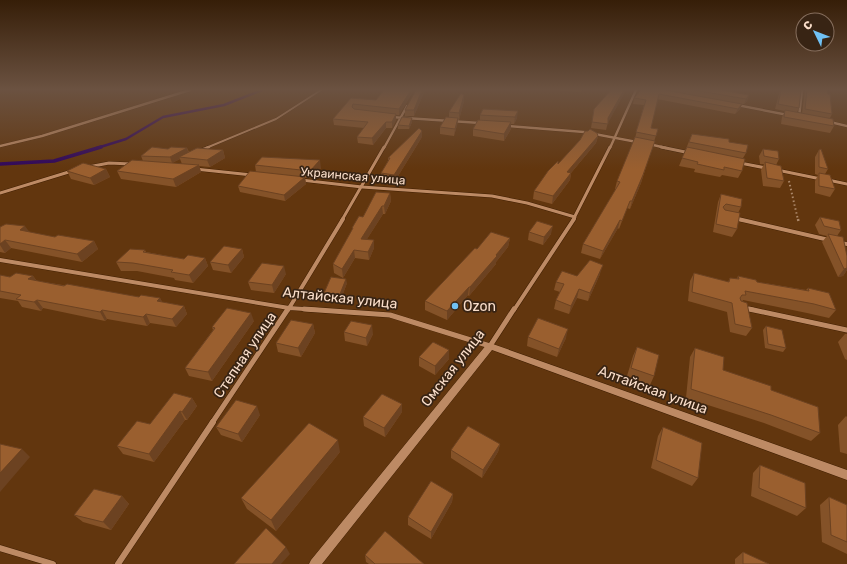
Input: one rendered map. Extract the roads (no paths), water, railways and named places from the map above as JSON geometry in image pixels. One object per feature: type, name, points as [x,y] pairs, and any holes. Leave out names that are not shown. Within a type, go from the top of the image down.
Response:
[{"type":"street","points":[[0,146],[42,136],[105,116]]},
{"type":"street","points":[[388,116],[481,124]]},
{"type":"street","name":"Омская улица","points":[[315,564],[490,346],[575,217],[624,116]]},
{"type":"street","points":[[795,116],[806,118]]},
{"type":"street","name":"Степная улица","points":[[118,564],[289,308],[362,187],[401,118]]},
{"type":"street","points":[[826,122],[847,126]]},
{"type":"street","points":[[504,125],[584,132],[638,142]]},
{"type":"street","points":[[646,144],[693,153]]},
{"type":"street","points":[[732,161],[847,184]]},
{"type":"street","points":[[85,167],[102,163],[133,164]]},
{"type":"street","points":[[188,168],[260,176]]},
{"type":"street","points":[[0,193],[78,170]]},
{"type":"street","name":"Украинская улица","points":[[299,180],[362,187],[507,198],[575,217]]},
{"type":"street","points":[[729,217],[802,235],[847,244]]},
{"type":"street","name":"Алтайская улица","points":[[0,260],[289,308],[390,315],[490,346],[847,475]]},
{"type":"street","points":[[738,307],[847,330]]},
{"type":"street","points":[[0,548],[53,564]]},
{"type":"lane","points":[[197,153],[221,141],[281,116]]},
{"type":"waterway","points":[[97,148],[126,139],[166,116]]},
{"type":"waterway","points":[[0,164],[54,161],[101,147]]},
{"type":"place","name":"Ozon","points":[[455,306]]}]
